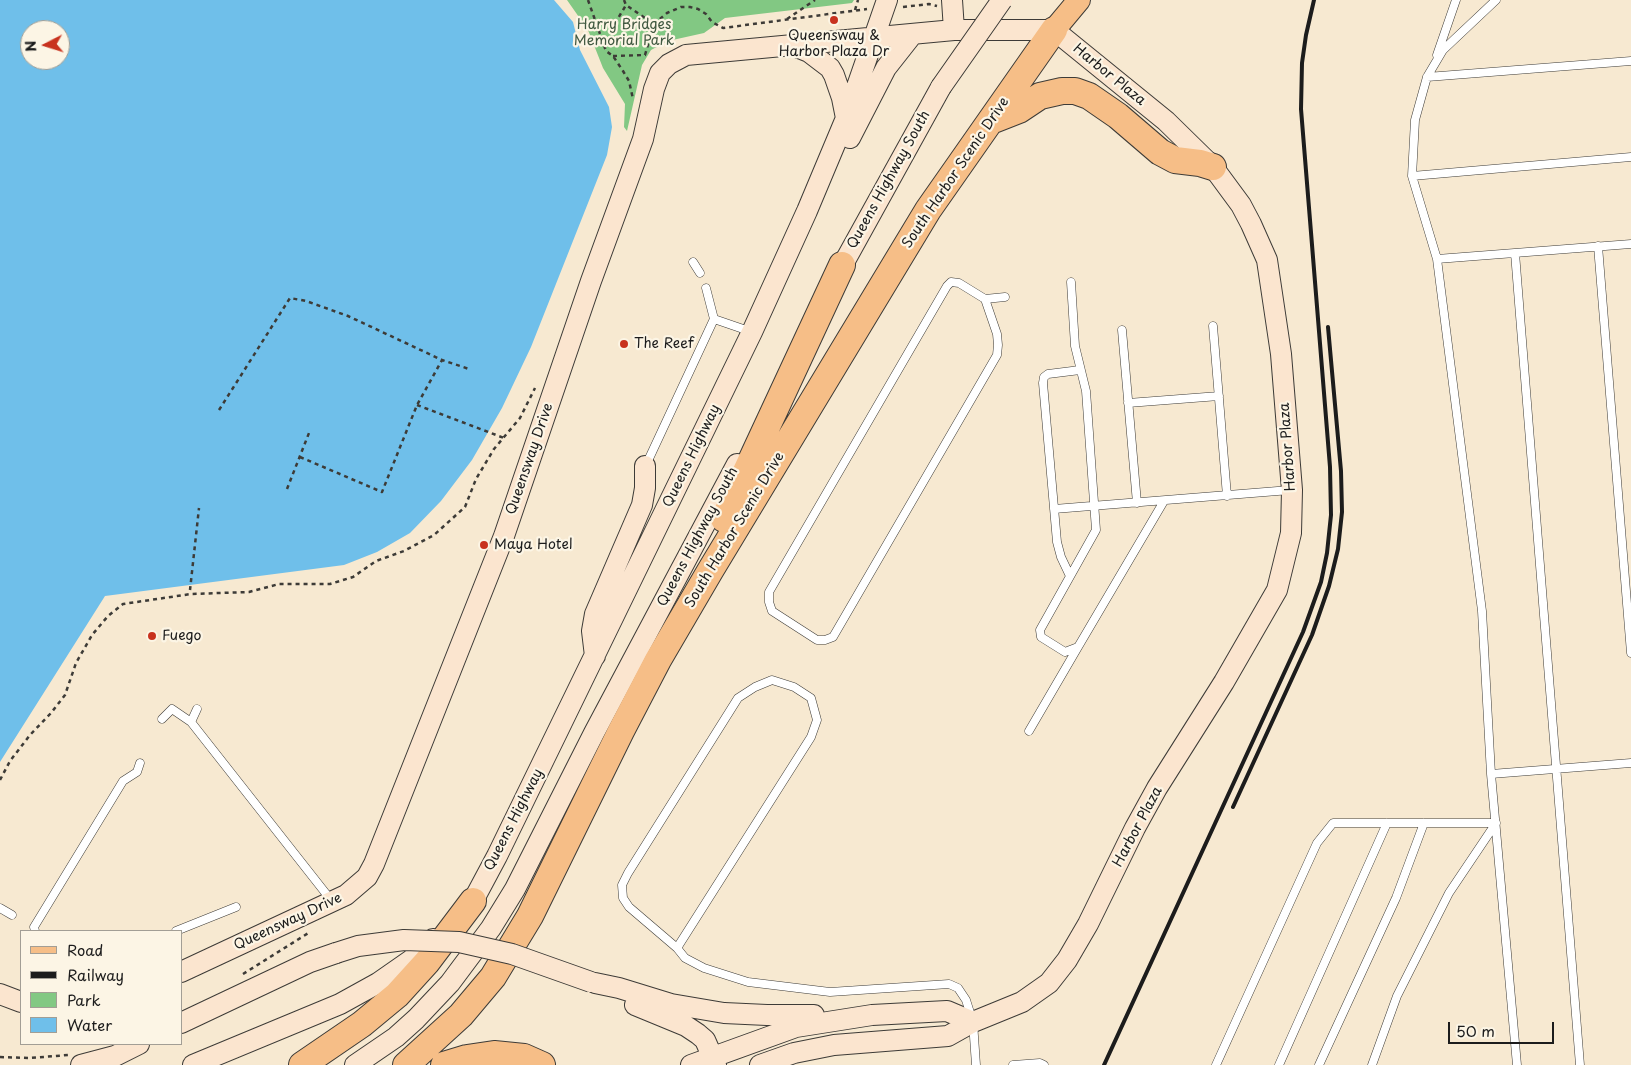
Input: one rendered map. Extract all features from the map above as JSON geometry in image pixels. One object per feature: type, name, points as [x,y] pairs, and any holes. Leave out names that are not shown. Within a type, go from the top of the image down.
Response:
[{"type":"highway","name":"South Harbor Scenic Drive","points":[[406,1065],[461,1015],[492,977],[526,924],[658,660],[715,563],[928,210],[1054,30]]},
{"type":"highway","points":[[990,122],[1019,110],[1040,96],[1062,91],[1075,91],[1089,96],[1118,116],[1160,152],[1175,160],[1200,163],[1213,167]]},
{"type":"highway","points":[[658,660],[842,265]]},
{"type":"highway","points":[[302,1065],[362,1024],[397,995],[427,962],[473,901]]},
{"type":"highway","points":[[444,1065],[467,1058],[494,1054],[524,1057],[542,1065]]},
{"type":"main road","name":"Queens Highway South","points":[[355,1065],[396,1037],[450,983],[491,928],[515,889],[599,724],[842,265],[941,87],[1002,0]]},
{"type":"main road","name":"South Harbor Scenic Drive","points":[[1054,30],[1079,0]]},
{"type":"main road","name":"Queens Highway","points":[[193,1065],[317,1015],[378,983],[411,960],[473,901],[497,856],[752,332],[807,211],[846,118],[874,38],[891,4]]},
{"type":"main road","points":[[947,4],[954,30]]},
{"type":"main road","points":[[874,38],[954,30],[1054,30]]},
{"type":"main road","name":"Harbor Plaza","points":[[760,1065],[794,1054],[834,1046],[948,1036],[973,1022],[1022,1002],[1049,983],[1067,960],[1088,924],[1135,828],[1157,788],[1224,682],[1277,590],[1291,533],[1292,490],[1280,354],[1267,260],[1241,205],[1213,167],[1166,121],[1054,30]]},
{"type":"main road","points":[[778,275],[886,68],[912,35]]},
{"type":"main road","name":"Queensway Drive","points":[[182,972],[346,895],[367,877],[374,864],[504,536],[591,281],[643,140],[654,89],[660,73],[669,64],[686,55],[874,38]]},
{"type":"main road","points":[[794,46],[809,52],[830,68],[842,98],[846,118]]},
{"type":"main road","points":[[595,656],[592,631],[595,614],[642,505],[645,488],[645,466]]},
{"type":"main road","points":[[182,1023],[310,962],[358,946],[404,940],[460,942],[512,954],[593,982],[671,1004],[724,1013],[872,1015],[947,1011],[973,1022]]},
{"type":"main road","points":[[593,982],[620,998],[686,1026],[705,1040],[715,1061]]},
{"type":"main road","points":[[0,994],[20,1002]]},
{"type":"main road","points":[[691,1065],[715,1061],[796,1027],[872,1015]]},
{"type":"main road","points":[[78,1059],[115,1056],[138,1045]]},
{"type":"lane","points":[[1456,0],[1429,74],[1416,120],[1412,176],[1437,259],[1482,611],[1491,774],[1517,1065]]},
{"type":"lane","points":[[1429,74],[1443,50],[1496,0]]},
{"type":"lane","points":[[1429,74],[1631,61]]},
{"type":"lane","points":[[1412,176],[1631,157]]},
{"type":"lane","points":[[1437,259],[1631,244]]},
{"type":"lane","points":[[1598,246],[1631,653]]},
{"type":"lane","points":[[1515,253],[1580,1065]]},
{"type":"lane","points":[[693,262],[700,272]]},
{"type":"lane","points":[[985,299],[997,334],[997,354],[832,637],[826,640],[817,640],[772,611],[769,602],[769,592],[947,286],[952,282],[959,283],[985,299],[1005,297]]},
{"type":"lane","points":[[1071,282],[1075,346],[1086,391],[1096,530],[1040,630],[1041,637],[1065,652],[1078,647]]},
{"type":"lane","points":[[645,466],[714,319],[706,288]]},
{"type":"lane","points":[[714,319],[752,332]]},
{"type":"lane","points":[[1213,326],[1227,496]]},
{"type":"lane","points":[[1122,330],[1137,503]]},
{"type":"lane","points":[[1070,576],[1061,557],[1057,542],[1043,383],[1044,377],[1048,374],[1080,370]]},
{"type":"lane","points":[[1128,403],[1219,396]]},
{"type":"lane","points":[[1054,509],[1292,490]]},
{"type":"lane","points":[[1029,731],[1164,501]]},
{"type":"lane","points":[[677,948],[811,737],[817,720],[811,698],[794,687],[772,680],[755,687],[738,698],[622,885],[624,898],[629,907],[677,948],[685,958],[704,968],[748,982],[830,992],[949,984],[958,988],[966,1000],[973,1022],[976,1065]]},
{"type":"lane","points":[[162,719],[172,709],[191,722],[332,901]]},
{"type":"lane","points":[[191,722],[197,709]]},
{"type":"lane","points":[[1491,774],[1631,762]]},
{"type":"lane","points":[[34,930],[123,781],[137,772],[140,763]]},
{"type":"lane","points":[[1216,1065],[1317,843],[1333,823],[1496,823]]},
{"type":"lane","points":[[1279,1065],[1387,823]]},
{"type":"lane","points":[[1319,1065],[1396,898],[1424,823]]},
{"type":"lane","points":[[1372,1065],[1397,996],[1449,892],[1496,823]]},
{"type":"lane","points":[[178,930],[236,907]]},
{"type":"lane","points":[[0,908],[12,915]]},
{"type":"lane","points":[[1013,1065],[1040,1063],[1044,1065]]},
{"type":"path","points":[[588,0],[606,51],[613,56],[629,82],[634,104]]},
{"type":"path","points":[[624,0],[626,5],[654,24]]},
{"type":"path","points":[[784,20],[815,0]]},
{"type":"path","points":[[613,56],[645,54],[654,24],[667,13],[681,7],[690,7],[706,14],[712,22],[723,28],[855,10],[858,0]]},
{"type":"path","points":[[891,4],[947,4]]},
{"type":"path","points":[[614,32],[617,20],[626,5]]},
{"type":"path","points":[[219,410],[290,298],[306,301],[348,316],[442,360],[468,369]]},
{"type":"path","points":[[300,457],[382,492],[417,405],[442,360]]},
{"type":"path","points":[[0,780],[10,761],[30,734],[52,713],[65,695],[76,663],[92,635],[108,616],[123,604],[140,600],[192,594],[249,592],[279,584],[330,584],[353,577],[376,561],[404,551],[434,535],[464,507],[480,472],[494,449],[520,418],[536,387]]},
{"type":"path","points":[[417,405],[504,438]]},
{"type":"path","points":[[287,489],[309,433]]},
{"type":"path","points":[[190,590],[199,508]]},
{"type":"path","points":[[243,974],[315,929]]},
{"type":"path","points":[[0,1057],[78,1059]]},
{"type":"green space","name":"Harry Bridges Memorial Park","points":[[567,0],[854,0],[852,3],[725,18],[704,33],[668,41],[651,50],[642,65],[627,131],[624,127],[625,104],[603,68],[588,30]]},
{"type":"water","points":[[0,0],[554,0],[573,22],[580,50],[609,107],[612,127],[607,155],[531,347],[502,408],[472,460],[441,501],[410,533],[377,552],[344,565],[105,596],[0,762]]},
{"type":"railway","points":[[1104,1065],[1303,632],[1321,582],[1327,553],[1331,515],[1330,467],[1301,109],[1302,63],[1314,0]]},
{"type":"railway","points":[[1233,807],[1312,635],[1329,586],[1338,549],[1342,512],[1341,471],[1328,327]]},
{"type":"place","name":"Queensway & Harbor Plaza Dr","points":[[834,20]]},
{"type":"place","name":"The Reef","points":[[624,344]]},
{"type":"place","name":"Maya Hotel","points":[[484,545]]},
{"type":"place","name":"Fuego","points":[[152,636]]}]
